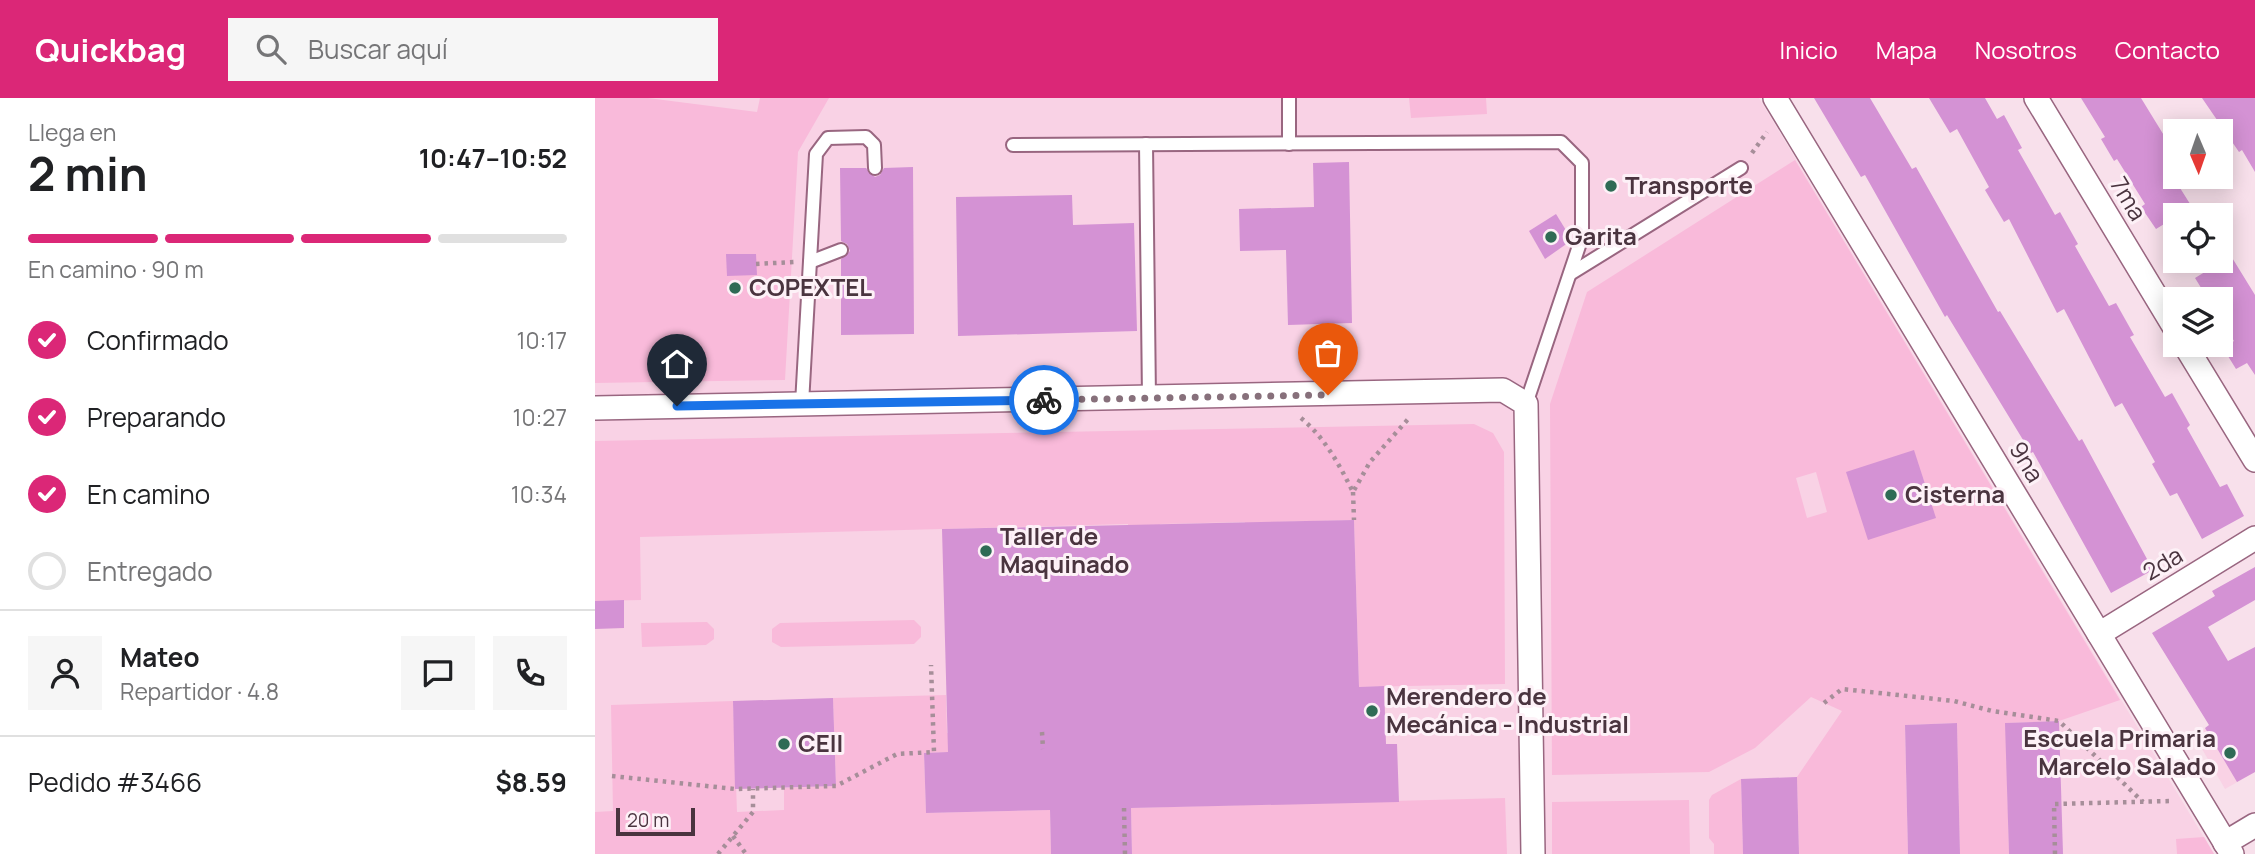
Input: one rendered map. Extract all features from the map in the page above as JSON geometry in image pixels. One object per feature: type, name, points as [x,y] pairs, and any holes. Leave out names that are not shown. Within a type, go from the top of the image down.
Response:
[{"type":"street","name":"7ma","points":[[2036,98],[2163,308]]},
{"type":"street","name":"9na","points":[[1779,104],[2228,848]]},
{"type":"street","points":[[2192,357],[2255,460]]},
{"type":"street","points":[[595,408],[1503,390],[1526,404],[1533,854]]},
{"type":"street","name":"2da","points":[[2099,634],[2255,538]]},
{"type":"street","points":[[2228,848],[2255,825]]},
{"type":"lane","points":[[1289,98],[1289,144]]},
{"type":"lane","points":[[801,404],[816,154],[828,138],[866,137],[874,145],[875,168]]},
{"type":"lane","points":[[1013,145],[1561,142],[1582,163],[1582,237],[1526,404]]},
{"type":"lane","points":[[1146,144],[1149,398]]},
{"type":"lane","points":[[1570,274],[1741,168]]},
{"type":"lane","points":[[810,262],[841,250]]},
{"type":"path","points":[[1741,168],[1779,104]]},
{"type":"path","points":[[757,264],[810,262]]},
{"type":"path","points":[[1353,492],[1370,461],[1397,429],[1437,393]]},
{"type":"path","points":[[1273,396],[1315,430],[1340,466],[1353,492],[1354,520]]},
{"type":"path","points":[[612,776],[753,789],[836,786],[897,754],[934,752],[931,665]]},
{"type":"path","points":[[1825,703],[1842,689],[1954,701],[1992,711],[2059,721],[2143,802]]},
{"type":"path","points":[[1042,732],[1043,749]]},
{"type":"path","points":[[718,854],[753,812],[753,789]]},
{"type":"path","points":[[2055,854],[2054,804],[2200,800]]},
{"type":"path","points":[[1124,808],[1125,854]]},
{"type":"path","points":[[733,836],[746,854]]},
{"type":"shaded area","points":[[595,98],[1759,98],[2214,854],[595,854]]},
{"type":"shaded area","points":[[595,98],[648,98],[757,112],[760,98],[829,98],[798,152],[785,380],[595,383]]},
{"type":"shaded area","points":[[1409,98],[1486,98],[1487,114],[1411,118]]},
{"type":"shaded area","points":[[1795,160],[2120,700],[2059,721],[2006,723],[2009,854],[1960,854],[1957,723],[1905,725],[1908,854],[1799,854],[1797,777],[1842,711],[1811,697],[1755,748],[1709,772],[1552,775],[1550,404],[1587,292]],"holes":[[[1816,472],[1827,512],[1807,518],[1796,478]]]},
{"type":"shaded area","points":[[1474,424],[1493,433],[1504,452],[1505,684],[1359,687],[1354,520],[1273,522],[1250,744],[1245,522],[1160,524],[1134,748],[1128,524],[640,537],[641,600],[595,601],[595,441]]},
{"type":"shaded area","points":[[914,620],[921,627],[921,637],[914,644],[781,647],[772,642],[772,629],[780,623]]},
{"type":"shaded area","points":[[707,622],[714,629],[714,639],[706,645],[642,647],[641,623]]},
{"type":"shaded area","points":[[946,695],[947,733],[1004,732],[1004,750],[924,753],[926,813],[1050,810],[1051,854],[595,854],[595,812],[613,811],[611,705],[733,701],[737,812],[784,810],[784,788],[836,786],[833,698]]},
{"type":"shaded area","name":"Escuela Primaria Marcelo Salado","points":[[2255,700],[2255,772],[2225,789],[2194,735]]},
{"type":"shaded area","points":[[1741,779],[1743,854],[1714,854],[1714,844],[1709,838],[1709,800],[1712,795]]},
{"type":"shaded area","points":[[1505,798],[1507,854],[1132,854],[1131,808]]},
{"type":"shaded area","points":[[1689,800],[1690,854],[1552,854],[1552,802]]},
{"type":"shaded area","points":[[2204,837],[2214,854],[2177,854],[2176,839]]},
{"type":"building","points":[[1814,98],[1870,98],[1912,169],[1916,167],[1998,312],[2000,311],[2079,441],[2082,439],[2153,570],[2111,593],[2033,452],[2031,453],[1947,315],[1945,317],[1865,175],[1861,177]]},
{"type":"building","points":[[1929,98],[1985,98],[1997,119],[2004,115],[2022,148],[2018,150],[2055,215],[2060,212],[2078,244],[2075,246],[2109,306],[2116,303],[2134,335],[2130,337],[2165,397],[2172,393],[2190,425],[2187,428],[2220,487],[2227,484],[2244,516],[2202,539],[2177,493],[2170,496],[2152,464],[2155,462],[2122,403],[2115,407],[2064,309],[2057,313],[2009,219],[2004,222],[1985,190],[1989,187],[1957,129],[1950,133]]},
{"type":"building","points":[[2081,98],[2141,98],[2163,134],[2163,189],[2181,189],[2189,203],[2163,203],[2163,225],[2156,229],[2141,207],[2145,204],[2101,139],[2105,137]]},
{"type":"building","points":[[2202,98],[2255,98],[2255,172],[2242,150],[2239,152],[2233,143],[2233,119],[2216,119]]},
{"type":"building","points":[[1349,162],[1352,323],[1288,325],[1286,250],[1240,251],[1239,209],[1314,207],[1313,163]]},
{"type":"building","points":[[913,167],[914,334],[841,335],[841,259],[850,251],[847,244],[841,241],[840,168],[866,168],[875,177],[880,175],[884,168]]},
{"type":"building","points":[[1072,195],[1073,225],[1134,223],[1137,331],[958,336],[956,197]]},
{"type":"building","name":"Garita","points":[[1556,214],[1572,240],[1545,259],[1529,231]]},
{"type":"building","name":"COPEXTEL","points":[[726,254],[756,254],[757,275],[727,276]]},
{"type":"building","points":[[2233,259],[2255,295],[2255,375],[2247,363],[2236,369],[2229,357],[2233,357],[2233,287],[2201,287],[2195,278],[2203,273],[2233,273]]},
{"type":"building","name":"Cisterna","points":[[1914,450],[1936,518],[1868,540],[1846,472]]},
{"type":"building","points":[[1354,520],[1359,687],[1384,686],[1386,744],[1397,744],[1399,802],[1131,808],[1132,854],[1051,854],[1050,810],[926,813],[924,753],[948,752],[942,529]]},
{"type":"building","points":[[2255,567],[2255,600],[2208,627],[2228,661],[2255,647],[2255,772],[2237,782],[2205,728],[2209,725],[2152,633],[2215,596],[2212,591]]},
{"type":"building","points":[[624,600],[624,628],[595,629],[595,601]]},
{"type":"building","name":"CEII","points":[[833,698],[836,786],[735,789],[733,701]]},
{"type":"building","points":[[2059,721],[2063,854],[2009,854],[2005,723]]},
{"type":"building","points":[[1957,723],[1960,854],[1908,854],[1905,725]]},
{"type":"building","points":[[1797,777],[1799,854],[1743,854],[1741,779]]},
{"type":"way so far","points":[[1044,400],[1328,395]]},
{"type":"place","name":"Transporte","points":[[1611,186]]},
{"type":"place","name":"Garita","points":[[1551,237]]},
{"type":"place","name":"COPEXTEL","points":[[735,288]]},
{"type":"place","name":"Cisterna","points":[[1891,495]]},
{"type":"place","name":"Taller de Maquinado","points":[[986,551]]},
{"type":"place","name":"Merendero de Mecánica - Industrial","points":[[1372,711]]},
{"type":"place","name":"CEII","points":[[784,744]]},
{"type":"place","name":"Escuela Primaria Marcelo Salado","points":[[2230,753]]},
{"type":"route","points":[[677,406],[1044,400]]}]
